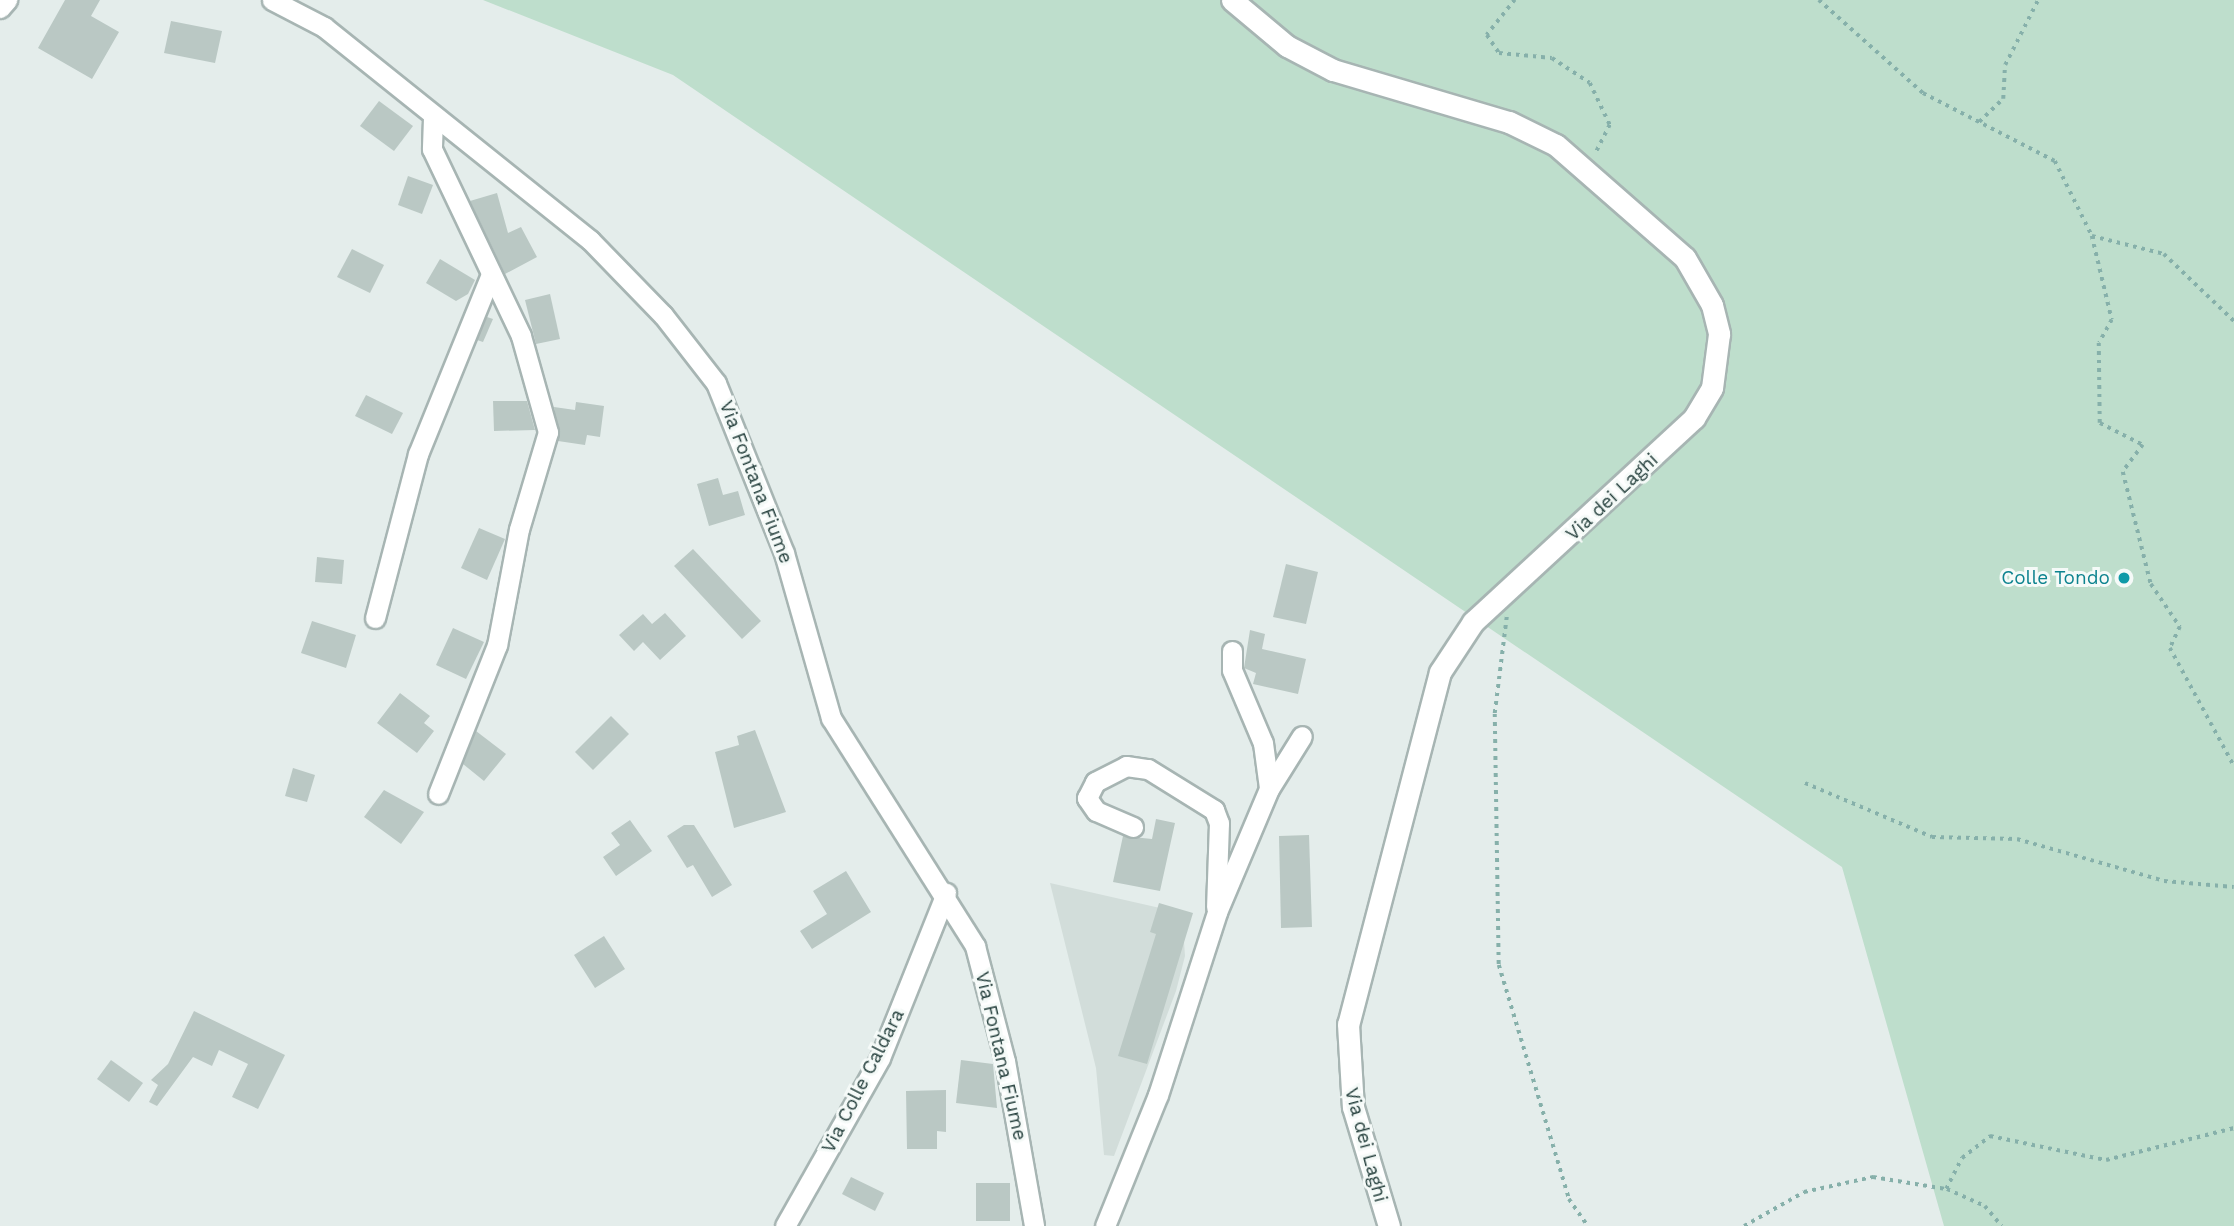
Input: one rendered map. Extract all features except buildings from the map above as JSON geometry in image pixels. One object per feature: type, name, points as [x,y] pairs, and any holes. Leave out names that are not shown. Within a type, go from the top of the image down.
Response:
[{"type":"main road","name":"Via dei Laghi","points":[[1232,0],[1287,46],[1333,70],[1521,127],[1584,165],[1692,268],[1717,321],[1717,370],[1704,404],[1683,431],[1499,598],[1457,642],[1440,673],[1350,1008],[1350,1088],[1389,1226]]},
{"type":"street","points":[[0,8],[7,0]]},
{"type":"street","name":"Via Fontana Fiume","points":[[272,0],[324,27],[433,118],[610,258],[708,371],[740,432],[784,552],[825,706],[863,775],[943,888],[986,981],[1034,1226]]},
{"type":"street","points":[[433,118],[430,144],[537,378],[547,441],[519,529],[496,645],[438,794]]},
{"type":"street","points":[[375,618],[421,443],[491,274]]},
{"type":"street","points":[[1232,651],[1232,670],[1263,743],[1269,789]]},
{"type":"street","points":[[1105,1226],[1158,1095],[1217,912],[1269,789],[1302,736]]},
{"type":"street","points":[[1133,827],[1096,811],[1087,798],[1095,782],[1126,766],[1148,769],[1214,810],[1219,823],[1217,912]]},
{"type":"street","name":"Via Colle Caldara","points":[[785,1226],[880,1058],[943,888]]},
{"type":"path","points":[[1516,0],[1487,35],[1499,53],[1552,58],[1590,83],[1610,125],[1584,165]]},
{"type":"path","points":[[1819,0],[1923,93],[2055,161],[2092,236],[2112,320],[2099,343],[2100,423],[2143,445],[2123,472],[2151,583],[2180,628],[2170,648],[2234,766]]},
{"type":"path","points":[[1979,122],[2003,99],[2005,65],[2038,0]]},
{"type":"path","points":[[2092,236],[2164,254],[2234,321]]},
{"type":"path","points":[[1499,598],[1510,626],[1495,714],[1499,965],[1569,1199],[1588,1226]]},
{"type":"path","points":[[1805,783],[1932,837],[2017,839],[2164,881],[2234,887]]},
{"type":"path","points":[[1947,1189],[1962,1157],[1990,1136],[2106,1160],[2234,1128]]},
{"type":"path","points":[[1744,1226],[1804,1192],[1872,1177],[1947,1189],[1985,1206],[2002,1226]]},
{"type":"shaded area","points":[[1050,883],[1182,913],[1185,956],[1176,991],[1114,1156],[1104,1155],[1096,1068]]},
{"type":"green space","points":[[483,0],[2234,0],[2234,1226],[1944,1226],[1842,867],[673,75]]},
{"type":"place","name":"Colle Tondo","points":[[2124,578]]}]
